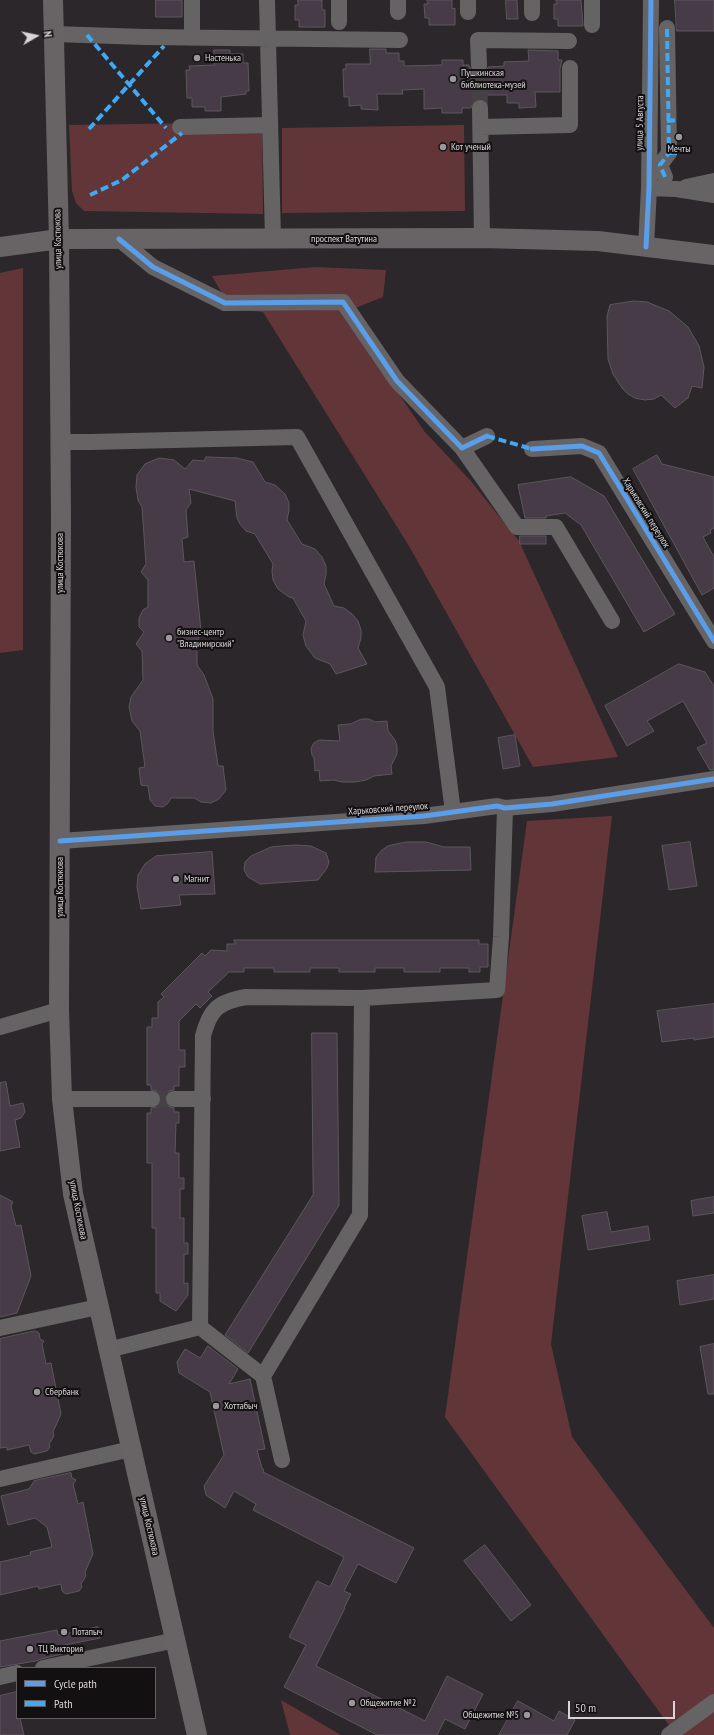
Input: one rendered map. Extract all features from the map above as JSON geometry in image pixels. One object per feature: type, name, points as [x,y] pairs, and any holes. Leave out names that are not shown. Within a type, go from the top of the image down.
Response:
[{"type":"main road","name":"улица Костюкова","points":[[53,0],[59,239],[59,1010],[62,1100],[73,1194],[197,1735]]},
{"type":"main road","name":"проспект Ватутина","points":[[0,247],[59,239],[482,238],[598,241],[714,255]]},
{"type":"main road","name":"проспект Ватутина","points":[[688,252],[714,261]]},
{"type":"street","points":[[192,0],[192,38]]},
{"type":"street","points":[[267,0],[273,239]]},
{"type":"street","points":[[339,0],[339,22]]},
{"type":"street","points":[[592,0],[592,25]]},
{"type":"street","name":"улица 5 Августа","points":[[646,247],[649,188],[651,0]]},
{"type":"street","points":[[666,163],[672,120],[667,28]]},
{"type":"street","points":[[54,34],[192,38],[400,40]]},
{"type":"street","points":[[479,65],[478,40],[569,41]]},
{"type":"street","points":[[481,127],[570,125],[570,68]]},
{"type":"street","points":[[480,108],[482,238]]},
{"type":"street","points":[[180,127],[270,125]]},
{"type":"street","points":[[676,189],[714,181]]},
{"type":"street","points":[[649,188],[676,189],[714,195]]},
{"type":"street","points":[[119,239],[153,267],[225,303],[343,302],[397,381],[462,448],[517,527],[556,527],[612,621]]},
{"type":"street","points":[[462,448],[487,436]]},
{"type":"street","points":[[60,442],[297,437],[437,687],[453,812]]},
{"type":"street","name":"Харьковский переулок","points":[[532,449],[582,446],[599,453],[714,641]]},
{"type":"street","name":"Харьковский переулок","points":[[60,841],[408,817],[497,806],[505,808],[570,802],[714,779]]},
{"type":"street","points":[[200,1328],[203,1036],[207,1021],[216,1008],[230,1000],[246,997],[362,998],[497,990],[501,937],[505,808]]},
{"type":"street","points":[[263,1376],[360,1215],[362,998]]},
{"type":"street","points":[[0,1027],[59,1010]]},
{"type":"street","points":[[62,1100],[152,1099]]},
{"type":"street","points":[[174,1099],[202,1099]]},
{"type":"street","points":[[0,1328],[98,1307]]},
{"type":"street","points":[[200,1328],[263,1376],[282,1460]]},
{"type":"street","points":[[108,1350],[200,1328]]},
{"type":"street","points":[[0,1479],[131,1449]]},
{"type":"street","points":[[48,1667],[176,1640]]},
{"type":"street","points":[[0,1677],[16,1673]]},
{"type":"street","points":[[669,1735],[714,1702]]},
{"type":"shaded area","points":[[262,122],[263,214],[84,211],[76,203],[72,191],[69,125]]},
{"type":"shaded area","points":[[464,125],[465,211],[282,213],[282,128]]},
{"type":"shaded area","points":[[315,267],[386,270],[383,297],[343,313],[425,432],[470,480],[519,541],[618,757],[533,767],[409,546],[263,312],[231,309],[212,276]]},
{"type":"shaded area","points":[[23,268],[23,650],[0,653],[0,273]]},
{"type":"shaded area","points":[[612,816],[551,1344],[572,1437],[714,1628],[714,1735],[676,1735],[445,1417],[527,821]]},
{"type":"shaded area","points":[[281,1700],[341,1735],[290,1735]]},
{"type":"building","points":[[156,0],[182,0],[182,17],[156,17]]},
{"type":"building","points":[[298,0],[322,0],[322,10],[325,10],[325,27],[299,27],[299,20],[295,20],[295,5],[298,5]]},
{"type":"building","points":[[427,0],[452,0],[452,9],[455,8],[455,25],[429,25],[429,18],[425,18],[424,4],[428,4]]},
{"type":"building","points":[[506,0],[517,0],[518,19],[507,19]]},
{"type":"building","points":[[556,0],[581,0],[583,26],[558,26],[558,19],[554,19],[554,4],[557,4]]},
{"type":"building","points":[[675,0],[714,0],[714,31],[677,31]]},
{"type":"building","points":[[370,49],[386,49],[386,53],[399,53],[399,61],[404,61],[404,66],[442,65],[442,60],[463,60],[463,65],[469,65],[471,70],[479,74],[484,73],[488,67],[504,66],[504,62],[529,61],[528,50],[558,51],[558,60],[562,60],[560,68],[560,92],[535,92],[536,107],[519,108],[519,103],[507,103],[507,95],[482,95],[482,99],[475,100],[471,108],[462,108],[462,113],[442,113],[442,108],[424,109],[424,89],[402,90],[403,94],[377,94],[378,110],[361,109],[361,105],[349,106],[349,97],[344,97],[343,69],[346,69],[346,64],[370,64]]},
{"type":"building","points":[[214,50],[230,50],[230,54],[243,54],[243,63],[248,63],[249,91],[246,91],[246,94],[221,97],[221,111],[205,111],[205,107],[192,107],[192,98],[187,98],[186,70],[190,70],[189,66],[214,65]]},
{"type":"building","points":[[634,301],[647,302],[669,311],[688,327],[699,346],[704,367],[702,388],[692,386],[688,398],[675,408],[661,395],[654,399],[645,400],[635,398],[622,388],[613,374],[608,359],[607,316],[610,305]]},
{"type":"building","points":[[657,455],[662,464],[714,477],[714,528],[710,530],[711,533],[703,537],[714,557],[714,588],[702,595],[633,469]]},
{"type":"building","name":"бизнес-центр \"Владимирский\"","points":[[206,457],[237,458],[253,462],[265,482],[275,485],[285,494],[289,503],[287,520],[302,544],[315,549],[322,557],[326,566],[324,584],[334,606],[344,608],[358,621],[361,630],[361,638],[358,648],[367,664],[336,674],[330,664],[315,658],[306,646],[303,635],[306,621],[293,598],[289,597],[278,589],[273,580],[273,564],[255,534],[246,531],[240,524],[237,518],[235,501],[189,489],[191,503],[186,510],[188,537],[182,539],[184,562],[194,561],[201,631],[197,643],[197,665],[204,675],[213,699],[213,731],[218,766],[223,766],[226,790],[219,799],[211,803],[201,802],[194,798],[171,798],[163,807],[155,806],[150,800],[148,786],[141,785],[139,768],[145,767],[140,731],[132,721],[129,707],[131,697],[143,680],[142,651],[136,644],[144,632],[139,627],[139,618],[143,610],[148,607],[148,580],[141,572],[146,564],[142,507],[138,500],[136,487],[137,475],[145,464],[159,458],[174,460],[185,469],[193,460],[204,461]]},
{"type":"building","points":[[571,477],[604,496],[675,614],[644,632],[581,525],[565,513],[546,516],[546,518],[525,518],[518,485]]},
{"type":"building","points":[[520,536],[546,536],[546,544],[520,544]]},
{"type":"building","points":[[679,664],[705,672],[714,686],[714,770],[710,770],[697,748],[707,743],[683,701],[647,721],[654,731],[627,746],[605,706]]},
{"type":"building","points":[[362,719],[369,719],[375,722],[387,721],[388,731],[395,740],[397,746],[397,754],[391,766],[392,774],[374,776],[366,780],[355,782],[342,782],[334,780],[320,781],[319,770],[315,771],[314,758],[312,755],[311,748],[314,743],[319,740],[340,741],[338,725],[350,724]]},
{"type":"building","points":[[515,735],[520,766],[503,769],[498,738]]},
{"type":"building","points":[[406,842],[426,842],[444,847],[470,847],[471,870],[375,872],[376,857],[382,850],[388,846]]},
{"type":"building","points":[[690,842],[697,886],[669,890],[662,846]]},
{"type":"building","points":[[296,845],[311,846],[326,853],[329,862],[327,868],[318,880],[260,884],[248,877],[244,870],[245,862],[251,856],[271,847]]},
{"type":"building","points":[[212,852],[215,894],[179,895],[181,905],[141,909],[137,887],[138,875],[145,864],[156,856]]},
{"type":"building","points":[[234,940],[479,940],[479,944],[488,944],[488,967],[480,967],[480,972],[469,972],[469,968],[440,968],[440,972],[404,972],[404,968],[375,968],[375,972],[339,972],[339,968],[310,968],[310,972],[274,972],[274,968],[244,968],[244,972],[229,972],[208,992],[212,996],[200,1008],[196,1004],[179,1021],[179,1050],[185,1050],[185,1067],[179,1067],[179,1086],[174,1086],[174,1090],[169,1091],[165,1099],[166,1104],[174,1108],[174,1112],[179,1112],[179,1123],[176,1123],[175,1153],[179,1153],[179,1178],[184,1178],[184,1189],[180,1189],[180,1218],[184,1218],[184,1243],[188,1243],[188,1254],[184,1254],[184,1284],[188,1283],[188,1295],[176,1311],[160,1301],[160,1293],[156,1293],[156,1228],[152,1228],[152,1163],[147,1163],[147,1113],[151,1113],[151,1108],[157,1107],[161,1099],[157,1091],[151,1090],[151,1085],[147,1085],[147,1027],[152,1027],[152,1018],[158,1018],[158,1002],[164,997],[161,994],[202,953],[205,956],[211,950],[227,951],[227,944],[235,944]]},
{"type":"building","points":[[714,1004],[714,1037],[662,1042],[657,1011]]},
{"type":"building","points":[[312,1033],[337,1033],[339,1205],[248,1353],[225,1335],[313,1195]]},
{"type":"building","points":[[6,1082],[10,1106],[23,1103],[25,1112],[21,1118],[15,1120],[20,1147],[0,1151],[0,1083]]},
{"type":"building","points":[[0,1195],[13,1202],[11,1206],[16,1226],[21,1225],[31,1276],[17,1313],[0,1317]]},
{"type":"building","points":[[714,1197],[714,1213],[693,1216],[691,1201]]},
{"type":"building","points":[[607,1212],[611,1232],[648,1226],[650,1240],[588,1250],[582,1216]]},
{"type":"building","points":[[714,1275],[714,1299],[680,1305],[677,1281]]},
{"type":"building","name":"Сбербанк","points":[[35,1331],[39,1333],[40,1339],[44,1341],[42,1344],[46,1364],[51,1363],[61,1414],[53,1432],[54,1436],[49,1444],[50,1447],[47,1451],[34,1454],[31,1452],[29,1445],[7,1450],[7,1447],[0,1448],[0,1339]]},
{"type":"building","points":[[714,1344],[714,1394],[708,1394],[700,1347]]},
{"type":"building","points":[[208,1346],[238,1369],[229,1384],[250,1379],[265,1449],[257,1450],[262,1468],[264,1470],[263,1472],[414,1548],[396,1583],[358,1564],[344,1591],[351,1594],[316,1666],[425,1721],[447,1676],[483,1694],[465,1729],[445,1719],[437,1735],[377,1735],[284,1687],[306,1645],[289,1637],[317,1581],[330,1587],[344,1557],[253,1510],[256,1504],[234,1491],[225,1508],[206,1495],[204,1486],[224,1455],[210,1392],[179,1373],[177,1362],[185,1349],[200,1358]]},
{"type":"building","points":[[71,1473],[72,1478],[76,1480],[73,1484],[78,1504],[83,1502],[93,1554],[85,1572],[86,1576],[81,1584],[82,1587],[79,1591],[66,1594],[62,1591],[61,1584],[39,1589],[38,1586],[0,1595],[0,1562],[31,1555],[30,1552],[52,1547],[47,1527],[35,1518],[8,1525],[1,1496],[29,1489],[34,1481]]},
{"type":"building","points":[[485,1545],[531,1605],[511,1621],[464,1561]]},
{"type":"building","name":"ТЦ Виктория","points":[[98,1627],[100,1638],[60,1646],[62,1654],[36,1661],[0,1667],[0,1641],[57,1630],[58,1635]]},
{"type":"building","points":[[16,1692],[16,1719],[20,1719],[24,1735],[0,1735],[0,1696]]},
{"type":"building","name":"Общежитие №5","points":[[518,1701],[554,1721],[559,1711],[575,1720],[567,1735],[499,1735]]},
{"type":"tunnel","points":[[479,65],[480,108]]},
{"type":"tunnel","points":[[152,1099],[174,1099]]},
{"type":"marked path","points":[[665,177],[660,165],[669,153],[667,28]]},
{"type":"marked path","points":[[87,35],[166,128]]},
{"type":"marked path","points":[[89,129],[164,46]]},
{"type":"marked path","points":[[667,121],[678,120]]},
{"type":"marked path","points":[[90,195],[122,180],[182,133]]},
{"type":"marked path","points":[[669,153],[679,153]]},
{"type":"marked path","points":[[487,436],[532,449]]},
{"type":"cycle path","points":[[646,247],[649,188],[651,0]]},
{"type":"cycle path","points":[[119,239],[153,267],[225,303],[343,302],[397,381],[462,448],[487,436]]},
{"type":"cycle path","points":[[532,449],[582,446],[599,453],[714,641]]},
{"type":"cycle path","points":[[60,841],[424,816],[497,806],[505,808],[552,804],[714,779]]},
{"type":"place","name":"Настенька","points":[[197,58]]},
{"type":"place","name":"Пушкинская библиотека-музей","points":[[453,79]]},
{"type":"place","name":"Мечты","points":[[679,137]]},
{"type":"place","name":"Кот ученый","points":[[443,147]]},
{"type":"place","name":"бизнес-центр \"Владимирский\"","points":[[169,638]]},
{"type":"place","name":"Магнит","points":[[176,879]]},
{"type":"place","name":"Сбербанк","points":[[37,1392]]},
{"type":"place","name":"Хоттабыч","points":[[216,1406]]},
{"type":"place","name":"Потапыч","points":[[64,1632]]},
{"type":"place","name":"ТЦ Виктория","points":[[30,1649]]},
{"type":"place","name":"Общежитие №2","points":[[352,1703]]},
{"type":"place","name":"Общежитие №5","points":[[527,1715]]}]
